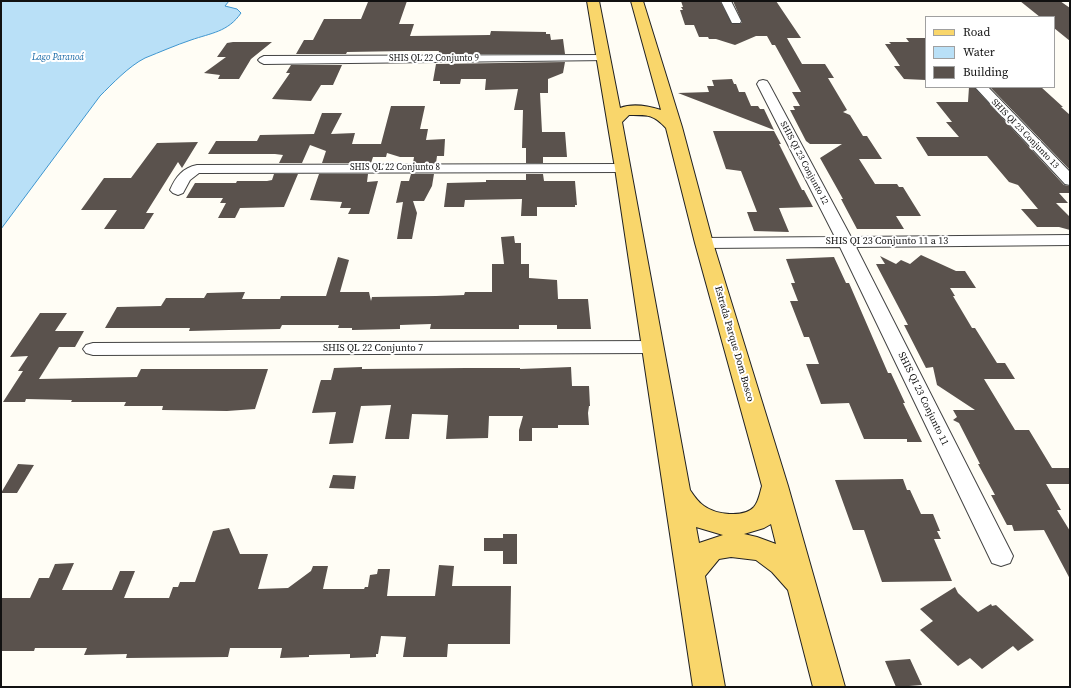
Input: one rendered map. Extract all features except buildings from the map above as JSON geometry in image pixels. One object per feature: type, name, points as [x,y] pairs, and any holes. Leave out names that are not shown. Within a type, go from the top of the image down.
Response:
[{"type":"main road","points":[[594,1],[709,687]]},
{"type":"main road","name":"Estrada Parque Dom Bosco","points":[[637,1],[674,127],[704,243],[775,486],[829,687]]},
{"type":"main road","points":[[610,91],[618,99],[636,103],[654,102],[665,98]]},
{"type":"main road","points":[[614,122],[621,113],[627,110],[649,110],[663,115],[674,127]]},
{"type":"main road","points":[[677,493],[689,508],[698,515],[723,523],[748,523],[762,517],[769,507],[775,486]]},
{"type":"main road","points":[[690,574],[704,554],[711,549],[730,545],[752,546],[770,553],[784,564],[802,584]]},
{"type":"street","points":[[726,1],[736,20]]},
{"type":"street","name":"SHIS QL 22 Conjunto 9","points":[[264,60],[604,58]]},
{"type":"street","name":"SHIS QI 23 Conjunto 12","points":[[763,84],[845,241]]},
{"type":"street","name":"SHIS QI 23 Conjunto 13","points":[[982,88],[1070,181]]},
{"type":"street","name":"SHIS QL 22 Conjunto 8","points":[[178,190],[183,178],[191,171],[196,169],[623,168]]},
{"type":"street","name":"SHIS QI 23 Conjunto 11 a 13","points":[[704,243],[1070,240]]},
{"type":"street","name":"SHIS QI 23 Conjunto 11","points":[[845,241],[1002,556]]},
{"type":"street","name":"SHIS QL 22 Conjunto 7","points":[[94,350],[653,347]]},
{"type":"water","name":"Lago Paranoá","points":[[1,1],[229,1],[225,6],[237,9],[241,13],[225,28],[145,58],[121,76],[100,96],[1,229]]}]
